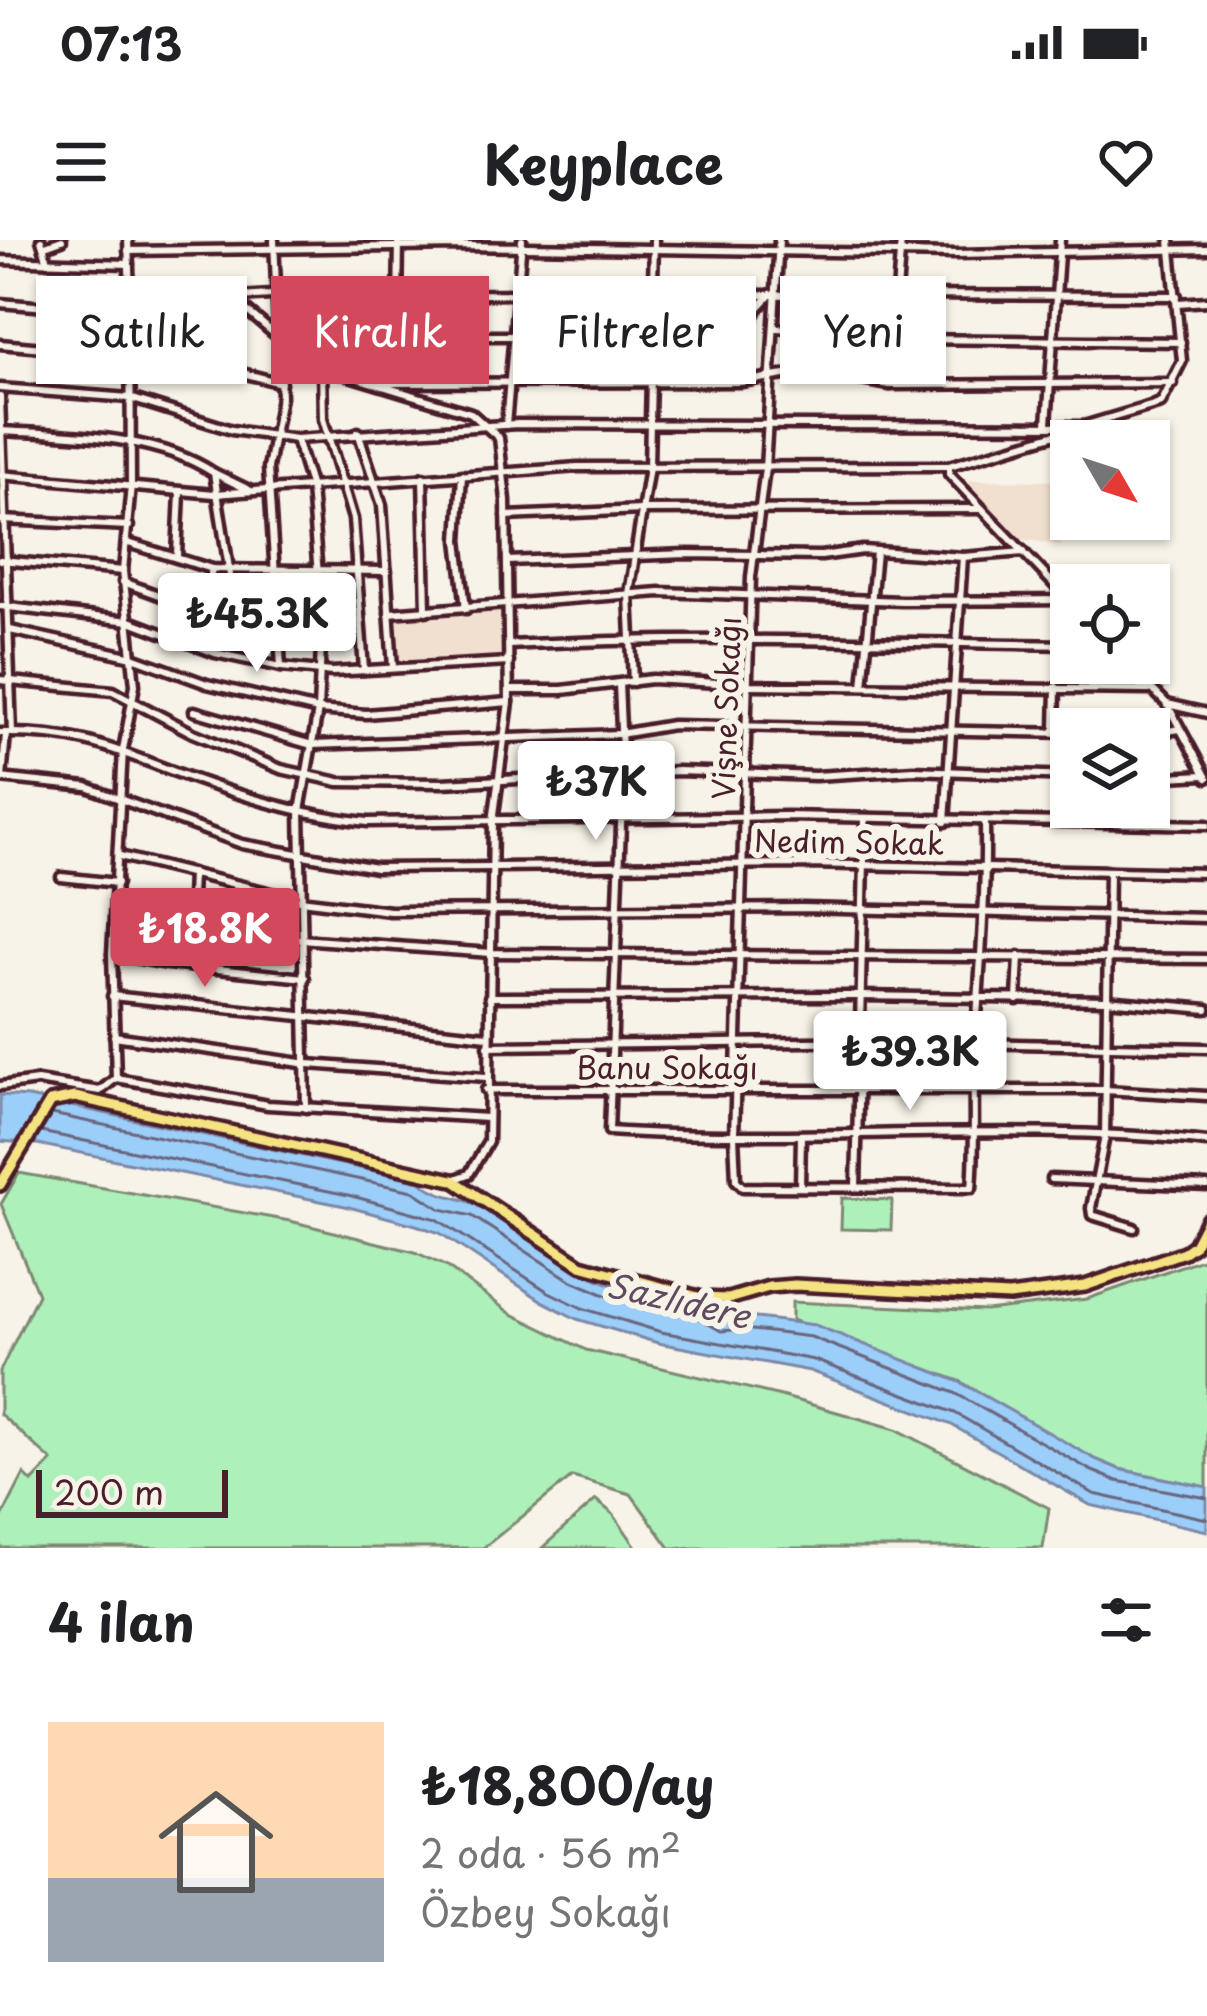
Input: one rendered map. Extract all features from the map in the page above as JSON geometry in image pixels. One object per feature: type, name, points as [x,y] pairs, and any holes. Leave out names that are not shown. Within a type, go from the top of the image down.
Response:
[{"type":"main road","points":[[0,1185],[35,1122],[57,1097],[75,1097],[454,1180],[581,1264],[649,1286],[716,1300],[795,1285],[978,1298],[1052,1292],[1184,1252],[1194,1245],[1206,1220]]},
{"type":"street","points":[[48,262],[42,243],[62,240]]},
{"type":"street","points":[[128,240],[129,276]]},
{"type":"street","points":[[274,240],[274,276]]},
{"type":"street","name":"Vişne Sokağı","points":[[779,240],[765,468],[753,556],[734,1136],[736,1180],[743,1187],[800,1187]]},
{"type":"street","points":[[898,276],[901,240]]},
{"type":"street","points":[[1047,424],[1060,240]]},
{"type":"street","points":[[1102,420],[1161,403],[1174,383],[1182,361],[1170,240]]},
{"type":"street","points":[[128,251],[522,243],[778,251],[1207,249]]},
{"type":"street","points":[[520,276],[522,243]]},
{"type":"street","points":[[400,244],[400,276]]},
{"type":"street","points":[[654,244],[654,276]]},
{"type":"street","points":[[0,260],[129,264]]},
{"type":"street","points":[[756,292],[780,292]]},
{"type":"street","points":[[756,314],[764,298],[775,292]]},
{"type":"street","points":[[946,296],[1207,301]]},
{"type":"street","points":[[0,303],[36,306]]},
{"type":"street","points":[[247,312],[271,333]]},
{"type":"street","points":[[776,328],[780,328]]},
{"type":"street","points":[[946,340],[1181,342]]},
{"type":"street","points":[[0,344],[36,347]]},
{"type":"street","points":[[506,425],[513,365]]},
{"type":"street","points":[[756,378],[810,371],[890,385],[1174,383]]},
{"type":"street","points":[[489,380],[512,380]]},
{"type":"street","points":[[116,1078],[112,953],[123,750],[134,699],[123,582],[131,485],[130,384]]},
{"type":"street","points":[[281,384],[272,436],[271,489],[281,667]]},
{"type":"street","points":[[323,384],[327,435],[345,485],[359,571],[364,670]]},
{"type":"street","points":[[374,384],[450,404],[490,426],[500,438],[505,470],[509,702],[494,822],[487,1118],[484,1149],[469,1174],[454,1180]]},
{"type":"street","points":[[633,682],[629,594],[649,467],[652,384]]},
{"type":"street","points":[[1,778],[11,680],[0,393],[130,398],[232,430],[296,439],[506,425],[1050,424]]},
{"type":"street","points":[[1,431],[172,453],[250,490]]},
{"type":"street","points":[[358,432],[382,505],[393,668]]},
{"type":"street","points":[[2,475],[219,494],[505,470],[950,466],[1050,435]]},
{"type":"street","points":[[296,439],[310,488],[322,671],[300,811],[306,1108]]},
{"type":"street","points":[[950,466],[949,474],[1050,580]]},
{"type":"street","points":[[123,582],[203,607],[226,608],[230,570],[214,473]]},
{"type":"street","points":[[462,473],[458,540],[466,609]]},
{"type":"street","points":[[423,476],[426,611]]},
{"type":"street","points":[[177,557],[180,493]]},
{"type":"street","points":[[506,516],[642,510],[982,509]]},
{"type":"street","points":[[2,520],[129,526]]},
{"type":"street","points":[[128,543],[212,569],[387,571]]},
{"type":"street","points":[[508,561],[877,551],[963,557],[1024,552]]},
{"type":"street","points":[[862,686],[877,551]]},
{"type":"street","points":[[945,822],[963,557]]},
{"type":"street","points":[[4,561],[123,571]]},
{"type":"street","points":[[203,607],[212,569]]},
{"type":"street","points":[[389,613],[629,594],[1050,601]]},
{"type":"street","points":[[5,606],[130,621],[215,653],[281,667],[322,671],[509,662]]},
{"type":"street","points":[[10,630],[133,657],[207,684],[318,710],[366,714],[509,702]]},
{"type":"street","points":[[509,645],[629,639],[1050,645]]},
{"type":"street","points":[[0,640],[10,641]]},
{"type":"street","points":[[509,690],[694,679],[751,685],[1149,690]]},
{"type":"street","points":[[0,680],[82,686],[134,699],[194,733],[306,778],[383,784],[747,772],[1050,775]]},
{"type":"street","points":[[619,684],[622,774],[609,1131],[734,1136],[977,1133],[1207,1142]]},
{"type":"street","points":[[1144,684],[1167,704],[1206,776],[1170,777]]},
{"type":"street","points":[[1055,708],[1056,687]]},
{"type":"street","points":[[1167,704],[1207,713]]},
{"type":"street","points":[[194,711],[312,745],[620,734],[673,725],[1050,732]]},
{"type":"street","points":[[1170,731],[1180,729]]},
{"type":"street","points":[[6,733],[68,736],[300,811],[368,822],[746,816],[1050,823]]},
{"type":"street","name":"Nedim Sokak","points":[[1,778],[55,781],[122,799],[207,832],[299,856],[376,868],[744,864],[1207,873]]},
{"type":"street","points":[[856,1187],[865,820]]},
{"type":"street","points":[[801,1136],[800,1187],[972,1188],[977,1133],[975,1046],[986,914],[985,822]]},
{"type":"street","points":[[1170,824],[1207,825]]},
{"type":"street","points":[[120,856],[300,900],[390,911],[860,910],[1207,918]]},
{"type":"street","points":[[1109,872],[1105,1136],[1093,1215],[1134,1228]]},
{"type":"street","points":[[190,925],[192,873]]},
{"type":"street","points":[[61,877],[118,883]]},
{"type":"street","points":[[115,908],[190,925],[303,939],[491,952],[1207,959]]},
{"type":"street","points":[[112,953],[191,967],[305,978]]},
{"type":"street","points":[[1017,1000],[1018,956]]},
{"type":"street","points":[[112,996],[488,1041],[1207,1048]]},
{"type":"street","points":[[489,997],[1106,1000],[1207,1010]]},
{"type":"street","points":[[114,1036],[308,1064],[487,1077]]},
{"type":"street","points":[[0,1086],[37,1081],[100,1091],[116,1078],[306,1108],[487,1118]]},
{"type":"street","name":"Banu Sokağı","points":[[486,1090],[1105,1090],[1207,1096]]},
{"type":"street","points":[[1051,1179],[1207,1186]]},
{"type":"shaded area","points":[[970,480],[1050,481],[1050,540],[1061,540],[1061,546],[1018,538],[970,487]]},
{"type":"shaded area","points":[[503,611],[502,656],[396,664],[396,617]]},
{"type":"green space","points":[[19,1173],[290,1221],[415,1252],[447,1267],[510,1313],[586,1350],[896,1429],[1049,1508],[1043,1548],[670,1548],[631,1494],[572,1477],[483,1548],[0,1548],[0,1521],[24,1474],[32,1482],[52,1461],[0,1414],[0,1371],[38,1294],[1,1204]]},
{"type":"green space","points":[[842,1198],[892,1200],[891,1230],[841,1229]]},
{"type":"green space","points":[[1207,1257],[1207,1487],[1119,1469],[1071,1449],[960,1381],[792,1320],[792,1302],[986,1311],[1087,1299]]},
{"type":"green space","points":[[596,1500],[613,1514],[637,1548],[542,1548]]},
{"type":"water","name":"Sazlıdere","points":[[0,1095],[29,1097],[420,1181],[434,1191],[479,1206],[574,1267],[608,1283],[698,1304],[723,1319],[740,1316],[815,1325],[960,1382],[1119,1469],[1207,1487],[1207,1531],[1090,1505],[950,1424],[810,1371],[658,1343],[577,1319],[440,1233],[416,1225],[345,1206],[37,1144],[0,1141]]}]
